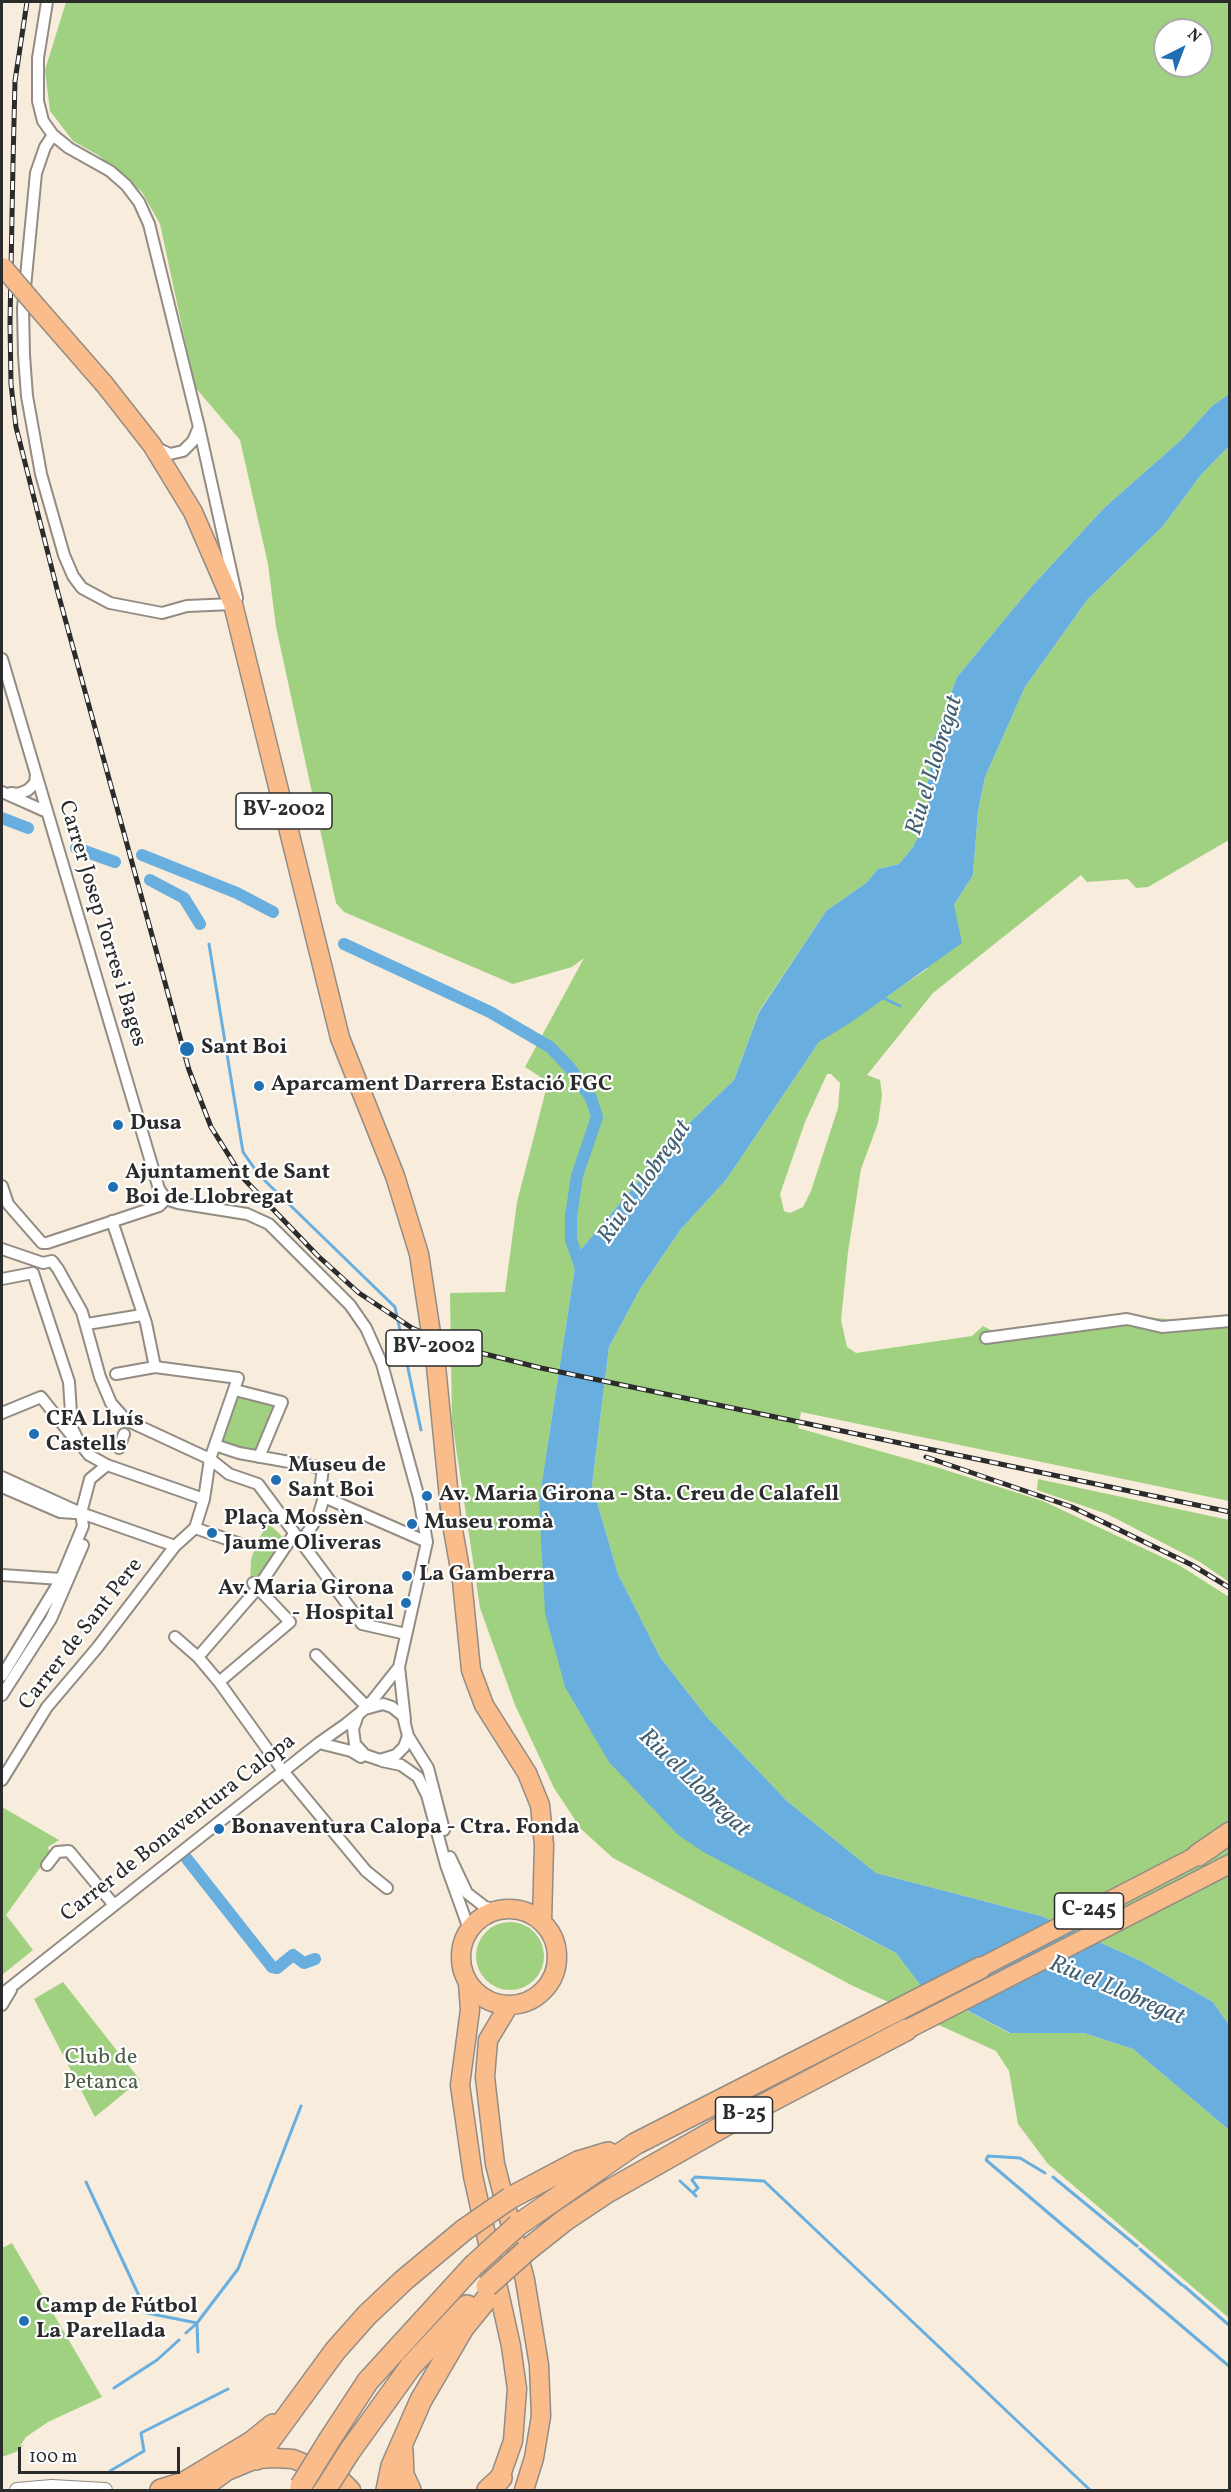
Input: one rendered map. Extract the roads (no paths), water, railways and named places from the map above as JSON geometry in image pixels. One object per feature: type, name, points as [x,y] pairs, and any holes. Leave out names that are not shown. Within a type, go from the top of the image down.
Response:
[{"type":"highway","points":[[1198,1855],[1230,1833]]},
{"type":"highway","name":"C-245","points":[[862,2029],[980,1968]]},
{"type":"highway","name":"B-25","points":[[299,2488],[368,2381],[473,2266],[518,2225],[635,2144],[862,2029]]},
{"type":"highway","name":"C-245","points":[[884,2042],[906,2030]]},
{"type":"highway","name":"B-25","points":[[325,2490],[411,2366],[526,2256],[607,2192],[727,2124],[884,2042]]},
{"type":"highway","points":[[256,2460],[335,2351],[367,2315],[404,2280],[464,2230],[510,2198],[578,2162],[635,2144]]},
{"type":"highway","points":[[387,2490],[392,2466],[421,2400],[463,2328],[488,2291]]},
{"type":"highway","points":[[161,2490],[183,2483],[252,2442],[292,2410]]},
{"type":"highway","points":[[401,2447],[403,2475],[410,2490]]},
{"type":"main road","name":"BV-2002","points":[[2,266],[105,384],[152,445],[193,512],[233,604],[340,1038],[403,1196],[419,1254],[436,1366],[451,1518],[462,1581],[471,1670],[484,1705],[519,1758],[537,1797],[544,1845],[542,1922]]},
{"type":"main road","name":"C-245","points":[[980,1968],[1230,1839]]},
{"type":"main road","name":"C-245","points":[[906,2030],[1226,1865]]},
{"type":"main road","points":[[495,2486],[513,2441],[517,2389],[511,2346],[473,2176],[460,2085],[470,2010],[468,1983],[461,1956],[469,1929],[484,1916],[505,1910],[531,1893],[543,1878]]},
{"type":"main road","points":[[468,1983],[484,1998],[509,2005],[534,1998],[544,1990],[553,1977],[557,1961],[556,1947],[542,1922],[528,1913],[505,1910]]},
{"type":"main road","points":[[509,2005],[488,2040],[485,2077],[495,2164],[525,2280],[539,2365],[541,2416],[534,2458],[524,2490]]},
{"type":"main road","points":[[201,2490],[227,2471],[256,2460],[293,2459],[340,2479],[351,2490]]},
{"type":"street","points":[[47,2],[38,58],[38,101],[43,121],[53,135],[88,160],[110,171],[126,185],[140,202],[149,224],[231,562],[246,652]]},
{"type":"street","points":[[53,135],[45,147],[36,173],[23,308],[24,356],[27,396],[41,474],[64,555],[73,576],[82,588],[110,603],[162,613],[187,606],[233,604]]},
{"type":"street","points":[[152,445],[166,453],[183,451],[193,441],[199,427]]},
{"type":"street","name":"Carrer Josep Torres i Bages","points":[[2,659],[159,1189],[166,1199]]},
{"type":"street","points":[[2,792],[18,794],[28,790],[35,783],[36,774]]},
{"type":"street","points":[[2,792],[47,812]]},
{"type":"street","points":[[2,1187],[8,1204],[42,1243],[159,1206],[166,1199],[247,1214],[263,1220],[276,1230],[357,1315],[374,1344],[390,1386],[423,1513],[427,1542],[399,1667],[408,1736],[428,1768],[450,1857],[463,1887],[474,1900],[505,1910]]},
{"type":"street","points":[[112,1221],[142,1315],[155,1367]]},
{"type":"street","points":[[2,1279],[33,1273],[43,1263],[47,1243]]},
{"type":"street","points":[[2,1249],[43,1263],[52,1261],[69,1285],[87,1324],[101,1380],[111,1403],[129,1422],[206,1457],[231,1474],[258,1484],[362,1624],[406,1634]]},
{"type":"street","points":[[33,1273],[69,1382],[72,1428],[79,1442]]},
{"type":"street","points":[[87,1324],[142,1315]]},
{"type":"street","points":[[987,1338],[1127,1319],[1162,1327],[1230,1321]]},
{"type":"street","points":[[2,1477],[81,1513],[175,1546],[195,1528],[204,1501],[206,1457],[215,1444],[238,1378],[155,1367],[116,1374]]},
{"type":"street","points":[[235,1390],[282,1402],[259,1457]]},
{"type":"street","points":[[2,1413],[41,1397],[89,1455],[204,1501]]},
{"type":"street","points":[[119,1448],[124,1434]]},
{"type":"street","points":[[215,1444],[239,1453],[322,1468],[320,1491],[324,1497],[427,1542]]},
{"type":"street","points":[[2,1695],[51,1619],[88,1533],[83,1526],[81,1513],[90,1479],[109,1463]]},
{"type":"street","points":[[2,1487],[60,1512],[81,1513]]},
{"type":"street","points":[[198,1657],[255,1586],[318,1517],[324,1497]]},
{"type":"street","points":[[2,1676],[61,1579],[83,1526]]},
{"type":"street","points":[[195,1528],[238,1543]]},
{"type":"street","name":"Carrer de Sant Pere","points":[[2,1780],[47,1707],[98,1648],[175,1546]]},
{"type":"street","points":[[2,1575],[61,1579]]},
{"type":"street","points":[[219,1682],[290,1622],[255,1586]]},
{"type":"street","points":[[175,1637],[198,1657],[219,1682],[284,1770],[366,1871],[387,1888]]},
{"type":"street","points":[[316,1655],[364,1709]]},
{"type":"street","points":[[399,1667],[354,1724],[353,1739],[361,1752],[374,1759],[386,1760],[396,1755],[404,1747],[408,1736]]},
{"type":"street","name":"Carrer de Bonaventura Calopa","points":[[2,1994],[364,1709],[383,1704],[396,1709],[405,1719]]},
{"type":"street","points":[[319,1743],[401,1765],[418,1777],[427,1795],[446,1865],[469,1929]]},
{"type":"street","points":[[47,1865],[50,1858],[63,1846],[114,1905]]},
{"type":"street","name":"Carrer de Bonaventura Calopa","points":[[2,2006],[21,1979]]},
{"type":"street","points":[[17,2490],[52,2487],[105,2490]]},
{"type":"water","name":"Riu el Llobregat","points":[[1229,394],[1229,446],[1200,476],[1163,526],[1087,600],[1025,687],[985,777],[978,811],[973,875],[954,905],[962,943],[850,1023],[819,1042],[726,1180],[681,1229],[640,1289],[609,1347],[592,1485],[618,1574],[660,1657],[707,1717],[787,1801],[876,1873],[1041,1916],[1141,1961],[1213,2002],[1229,2025],[1229,2130],[1133,2049],[1084,2033],[1010,2033],[921,1986],[896,1953],[705,1853],[678,1835],[609,1762],[565,1687],[545,1613],[539,1501],[577,1254],[682,1130],[734,1080],[759,1012],[826,911],[866,883],[878,869],[899,864],[913,847],[927,818],[927,790],[934,739],[957,677],[1033,585],[1104,508],[1181,440],[1212,406]]},
{"type":"waterway","points":[[2,818],[28,828]]},
{"type":"waterway","points":[[76,848],[115,862]]},
{"type":"waterway","points":[[142,855],[237,893],[273,912]]},
{"type":"waterway","points":[[150,880],[184,898],[200,924]]},
{"type":"waterway","points":[[209,944],[243,1152],[259,1175],[395,1307],[421,1430]]},
{"type":"waterway","points":[[344,944],[490,1012],[550,1047],[570,1068],[591,1098],[597,1117],[577,1176],[571,1216],[571,1240],[581,1268]]},
{"type":"waterway","points":[[883,998],[900,1006]]},
{"type":"waterway","points":[[187,1859],[272,1967],[277,1968],[293,1955],[304,1963],[315,1959]]},
{"type":"waterway","points":[[186,2333],[197,2323],[238,2269],[301,2106]]},
{"type":"waterway","points":[[1045,2173],[1020,2158],[988,2156],[986,2160],[1230,2367]]},
{"type":"waterway","points":[[696,2196],[693,2193],[698,2188],[692,2180],[695,2177],[764,2181],[1090,2490]]},
{"type":"waterway","points":[[1053,2177],[1137,2246]]},
{"type":"waterway","points":[[680,2181],[693,2193]]},
{"type":"waterway","points":[[86,2182],[147,2313],[197,2323],[198,2352]]},
{"type":"waterway","points":[[1140,2249],[1182,2285]]},
{"type":"waterway","points":[[1184,2286],[1230,2326]]},
{"type":"waterway","points":[[114,2388],[157,2360],[179,2340]]},
{"type":"waterway","points":[[110,2471],[144,2451],[141,2433],[228,2389]]},
{"type":"railway","points":[[27,2],[15,81],[10,323],[11,384],[16,427],[58,593],[189,1070],[211,1127],[243,1178],[318,1256],[359,1293],[412,1328],[453,1346],[541,1368],[1230,1512]]},
{"type":"railway","points":[[926,1457],[1072,1507],[1192,1565],[1230,1588]]},
{"type":"place","name":"Sant Boi","points":[[187,1049]]},
{"type":"place","name":"Aparcament Darrera Estació FGC","points":[[259,1086]]},
{"type":"place","name":"Dusa","points":[[118,1125]]},
{"type":"place","name":"Ajuntament de Sant Boi de Llobregat","points":[[113,1187]]},
{"type":"place","name":"CFA Lluís Castells","points":[[34,1434]]},
{"type":"place","name":"Museu de Sant Boi","points":[[276,1480]]},
{"type":"place","name":"Av. Maria Girona - Sta. Creu de Calafell","points":[[427,1496]]},
{"type":"place","name":"Museu romà","points":[[412,1524]]},
{"type":"place","name":"Plaça Mossèn Jaume Oliveras","points":[[212,1533]]},
{"type":"place","name":"La Gamberra","points":[[407,1576]]},
{"type":"place","name":"Av. Maria Girona - Hospital","points":[[406,1603]]},
{"type":"place","name":"Bonaventura Calopa - Ctra. Fonda","points":[[219,1829]]},
{"type":"place","name":"Camp de Fútbol La Parellada","points":[[24,2321]]},
{"type":"park label","name":"Club de Petanca","points":[[101,2072]]}]
